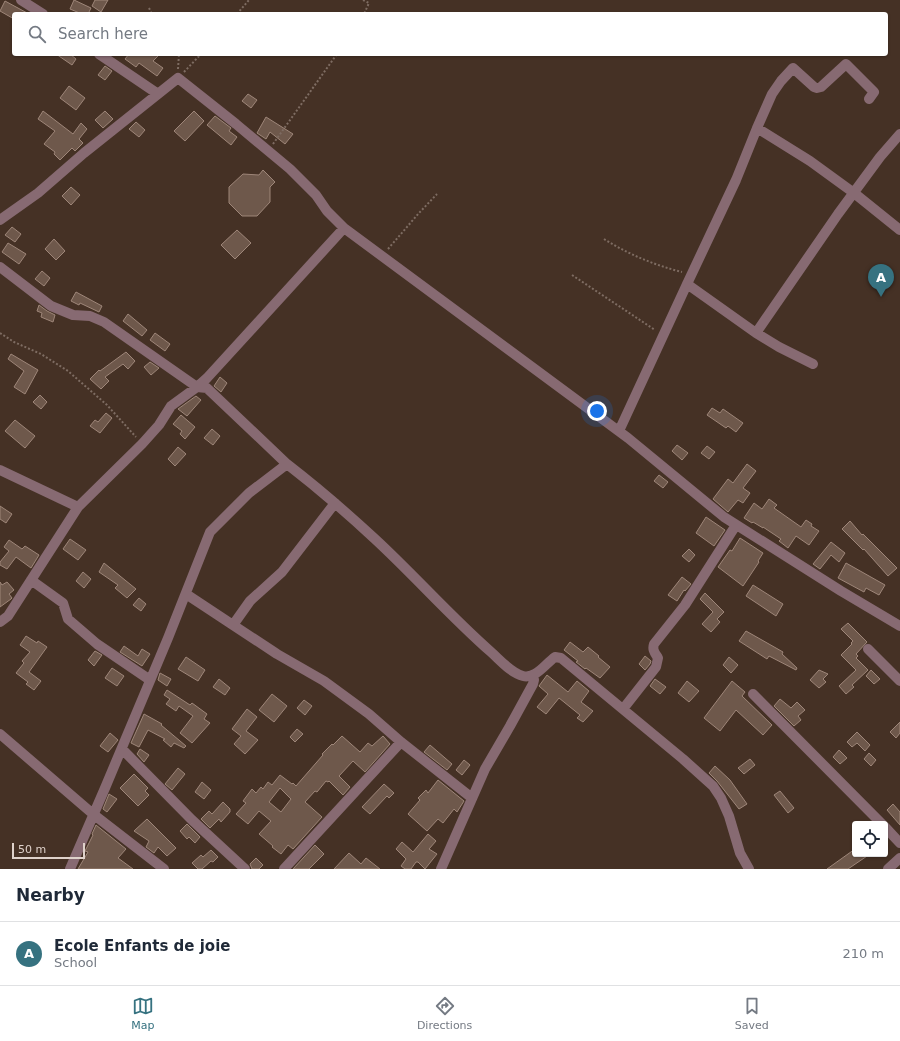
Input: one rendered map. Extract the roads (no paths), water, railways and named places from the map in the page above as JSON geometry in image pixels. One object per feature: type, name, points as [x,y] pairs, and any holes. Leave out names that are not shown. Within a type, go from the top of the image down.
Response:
[{"type":"street","points":[[21,0],[40,12]]},
{"type":"street","points":[[102,56],[158,94]]},
{"type":"street","points":[[619,431],[686,284],[736,180],[772,94],[781,81],[793,68],[814,87],[821,87],[846,64],[874,92],[869,99]]},
{"type":"street","points":[[0,220],[38,193],[84,153],[178,78],[290,170],[316,195],[327,211],[344,228],[619,431],[724,517],[841,591],[900,626]]},
{"type":"street","points":[[757,128],[810,161],[854,193],[900,230]]},
{"type":"street","points":[[756,332],[816,244],[880,157],[900,134]]},
{"type":"street","points":[[0,622],[8,616],[78,507],[142,444],[159,425],[171,406],[197,388],[344,228]]},
{"type":"street","points":[[0,267],[51,306],[73,315],[90,316],[104,322],[197,388],[207,388],[287,464],[376,539],[482,644],[502,662],[522,676],[534,675],[555,657],[561,658],[713,786],[721,798],[740,853],[749,869]]},
{"type":"street","points":[[686,284],[779,347],[813,364]]},
{"type":"street","points":[[70,869],[122,749],[210,532],[249,494],[287,464]]},
{"type":"street","points":[[0,470],[78,507]]},
{"type":"street","points":[[233,625],[250,601],[282,572],[335,503]]},
{"type":"street","points":[[623,709],[656,667],[658,658],[653,651],[654,644],[685,605],[736,525]]},
{"type":"street","points":[[32,580],[63,603],[68,619],[97,644],[150,680]]},
{"type":"street","points":[[186,594],[277,654],[324,681],[369,714],[401,742],[472,798]]},
{"type":"street","points":[[868,649],[900,681]]},
{"type":"street","points":[[441,869],[485,769],[533,684],[534,675]]},
{"type":"street","points":[[753,694],[879,821]]},
{"type":"street","points":[[0,734],[93,814],[164,869]]},
{"type":"street","points":[[284,869],[401,742]]},
{"type":"street","points":[[122,749],[192,820],[245,869]]},
{"type":"street","points":[[888,830],[900,842]]},
{"type":"street","points":[[888,869],[900,858]]},
{"type":"place","name":"Ecole Enfants de joie","points":[[881,297]]}]
